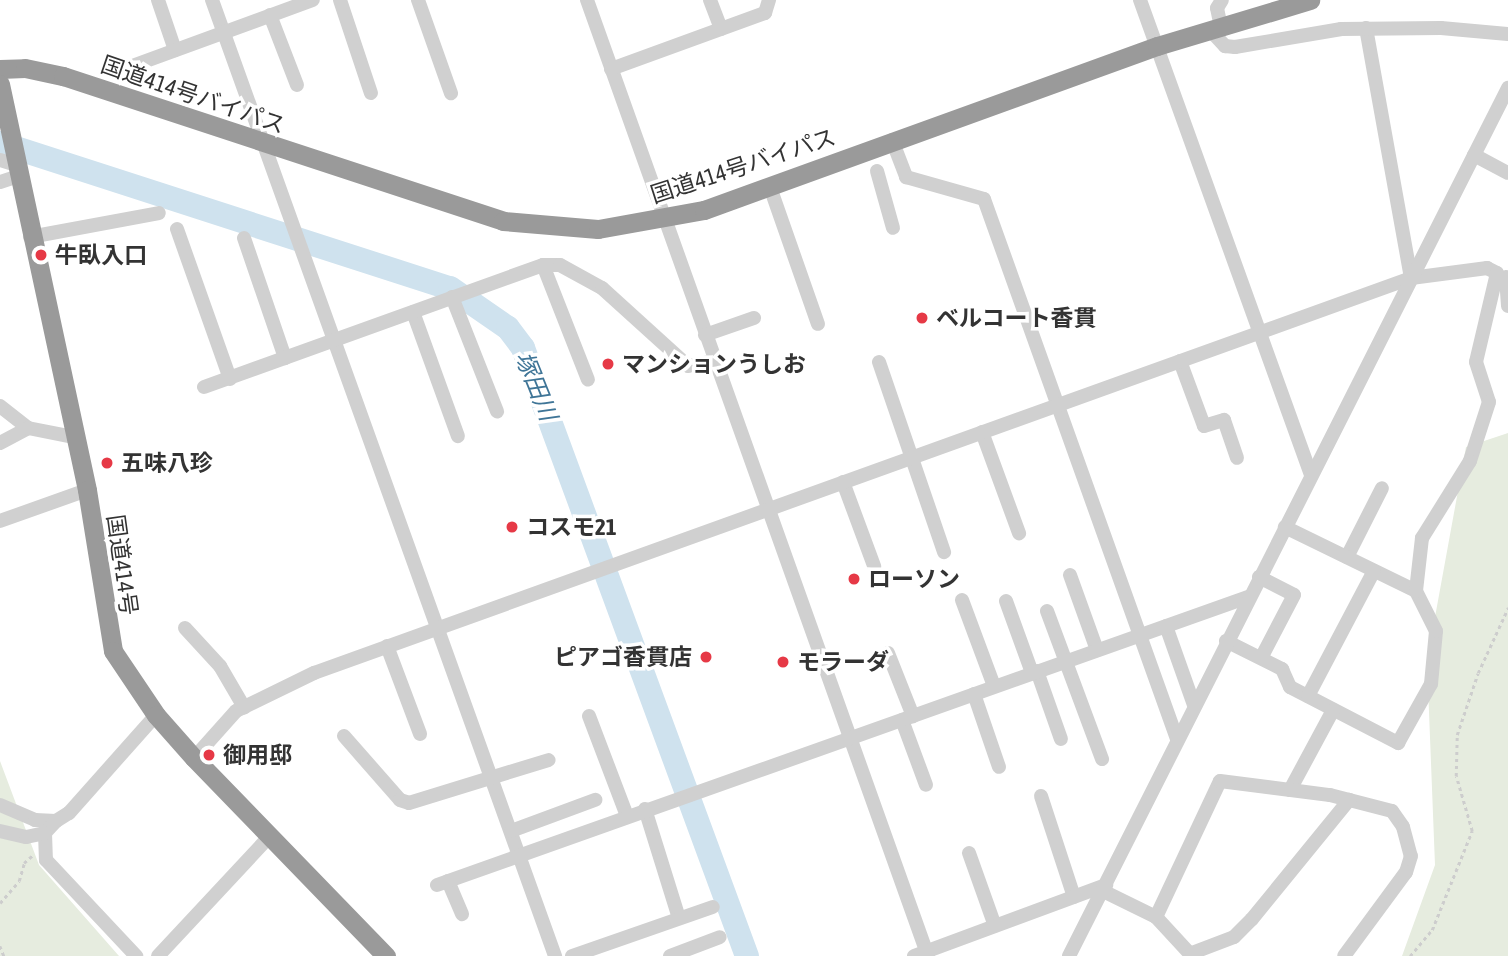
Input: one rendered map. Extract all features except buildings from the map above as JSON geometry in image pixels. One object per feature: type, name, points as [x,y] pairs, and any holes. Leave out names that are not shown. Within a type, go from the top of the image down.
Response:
[{"type":"highway","name":"国道414号バイパス","points":[[0,69],[25,68],[63,76],[503,221],[598,229],[667,220],[770,187],[892,140],[1157,46],[1310,0]]},
{"type":"highway","name":"国道414号","points":[[0,84],[12,139],[10,169],[30,237],[87,490],[113,651],[156,715],[194,758],[386,956]]},
{"type":"street","points":[[158,0],[175,50]]},
{"type":"street","points":[[212,0],[261,143],[294,227],[555,956]]},
{"type":"street","points":[[340,0],[371,93]]},
{"type":"street","points":[[418,0],[451,93]]},
{"type":"street","points":[[587,0],[667,220],[714,361],[852,738],[922,955],[1074,897],[1105,888],[1156,917],[1192,955],[1234,937],[1252,919],[1349,800]]},
{"type":"street","points":[[710,0],[721,29]]},
{"type":"street","points":[[611,69],[765,13],[769,0]]},
{"type":"street","points":[[1140,0],[1311,475]]},
{"type":"street","points":[[1222,0],[1217,8],[1216,29],[1225,46],[1235,47],[1298,34],[1366,28],[1508,34]]},
{"type":"street","points":[[124,69],[305,1]]},
{"type":"street","points":[[270,15],[297,85]]},
{"type":"street","points":[[1366,28],[1411,278]]},
{"type":"street","points":[[1069,956],[1248,597],[1508,88]]},
{"type":"street","points":[[892,140],[906,177],[984,200],[1177,740]]},
{"type":"street","points":[[1474,155],[1508,173]]},
{"type":"street","points":[[877,171],[893,228]]},
{"type":"street","points":[[770,187],[818,324]]},
{"type":"street","points":[[30,237],[159,213]]},
{"type":"street","points":[[177,229],[230,379]]},
{"type":"street","points":[[244,239],[285,358]]},
{"type":"street","points":[[204,387],[543,265],[560,265],[602,288],[688,366],[714,361]]},
{"type":"street","points":[[543,265],[588,380]]},
{"type":"street","points":[[194,758],[226,720],[244,707],[314,673],[614,561],[843,482],[1411,278],[1487,268],[1504,275]]},
{"type":"street","points":[[1504,275],[1508,306]]},
{"type":"street","points":[[1226,641],[1282,669],[1290,687],[1398,743],[1431,684],[1436,631],[1416,591],[1422,538],[1470,461],[1489,402],[1476,362],[1504,275]]},
{"type":"street","points":[[450,298],[497,411]]},
{"type":"street","points":[[413,312],[458,436]]},
{"type":"street","points":[[705,335],[754,318]]},
{"type":"street","points":[[1180,360],[1204,426],[1224,420],[1237,458]]},
{"type":"street","points":[[879,362],[909,458],[944,552]]},
{"type":"street","points":[[0,406],[28,428],[74,437]]},
{"type":"street","points":[[0,443],[28,428]]},
{"type":"street","points":[[982,432],[1019,533]]},
{"type":"street","points":[[843,482],[874,566]]},
{"type":"street","points":[[1347,557],[1382,488]]},
{"type":"street","points":[[0,521],[87,490]]},
{"type":"street","points":[[1285,527],[1416,591]]},
{"type":"street","points":[[1308,696],[1374,571]]},
{"type":"street","points":[[1070,575],[1097,650]]},
{"type":"street","points":[[1259,578],[1294,595],[1261,658]]},
{"type":"street","points":[[462,914],[442,883],[1248,597]]},
{"type":"street","points":[[962,600],[994,686]]},
{"type":"street","points":[[1006,600],[1061,738]]},
{"type":"street","points":[[1046,611],[1102,759]]},
{"type":"street","points":[[1166,625],[1194,705]]},
{"type":"street","points":[[185,628],[220,666],[244,707]]},
{"type":"street","points":[[387,646],[420,734]]},
{"type":"street","points":[[888,653],[926,785]]},
{"type":"street","points":[[974,694],[999,767]]},
{"type":"street","points":[[1290,790],[1334,710]]},
{"type":"street","points":[[136,956],[46,860],[44,839],[56,821],[69,813],[156,715]]},
{"type":"street","points":[[589,716],[628,816]]},
{"type":"street","points":[[344,736],[400,800],[436,798],[549,760]]},
{"type":"street","points":[[1156,917],[1220,781],[1349,800],[1392,811],[1403,827],[1410,856],[1406,873],[1344,956]]},
{"type":"street","points":[[1041,796],[1074,897]]},
{"type":"street","points":[[511,831],[595,800]]},
{"type":"street","points":[[0,805],[35,820],[56,821]]},
{"type":"street","points":[[645,810],[679,918]]},
{"type":"street","points":[[0,831],[44,839]]},
{"type":"street","points":[[158,956],[270,836]]},
{"type":"street","points":[[969,853],[995,926]]},
{"type":"street","points":[[572,956],[713,907]]},
{"type":"street","points":[[670,956],[720,937]]},
{"type":"path","points":[[1410,956],[1432,930],[1472,831],[1456,776],[1457,735],[1478,673],[1508,608]]},
{"type":"path","points":[[0,902],[19,881],[24,863],[44,839]]},
{"type":"path","points":[[0,946],[4,956]]},
{"type":"shaded area","points":[[1508,433],[1508,956],[1402,956],[1435,865],[1427,661],[1466,447]]},
{"type":"shaded area","points":[[0,761],[39,865],[119,956],[0,956]]},
{"type":"waterway","name":"塚田川","points":[[0,143],[450,288],[508,328],[523,348],[747,956]]},
{"type":"place","name":"牛臥入口","points":[[41,255]]},
{"type":"place","name":"ベルコート香貫","points":[[922,318]]},
{"type":"place","name":"マンションうしお","points":[[608,364]]},
{"type":"place","name":"五味八珍","points":[[107,463]]},
{"type":"place","name":"コスモ21","points":[[512,527]]},
{"type":"place","name":"ローソン","points":[[854,579]]},
{"type":"place","name":"ピアゴ香貫店","points":[[706,657]]},
{"type":"place","name":"モラーダ","points":[[783,662]]},
{"type":"place","name":"御用邸","points":[[209,755]]}]
